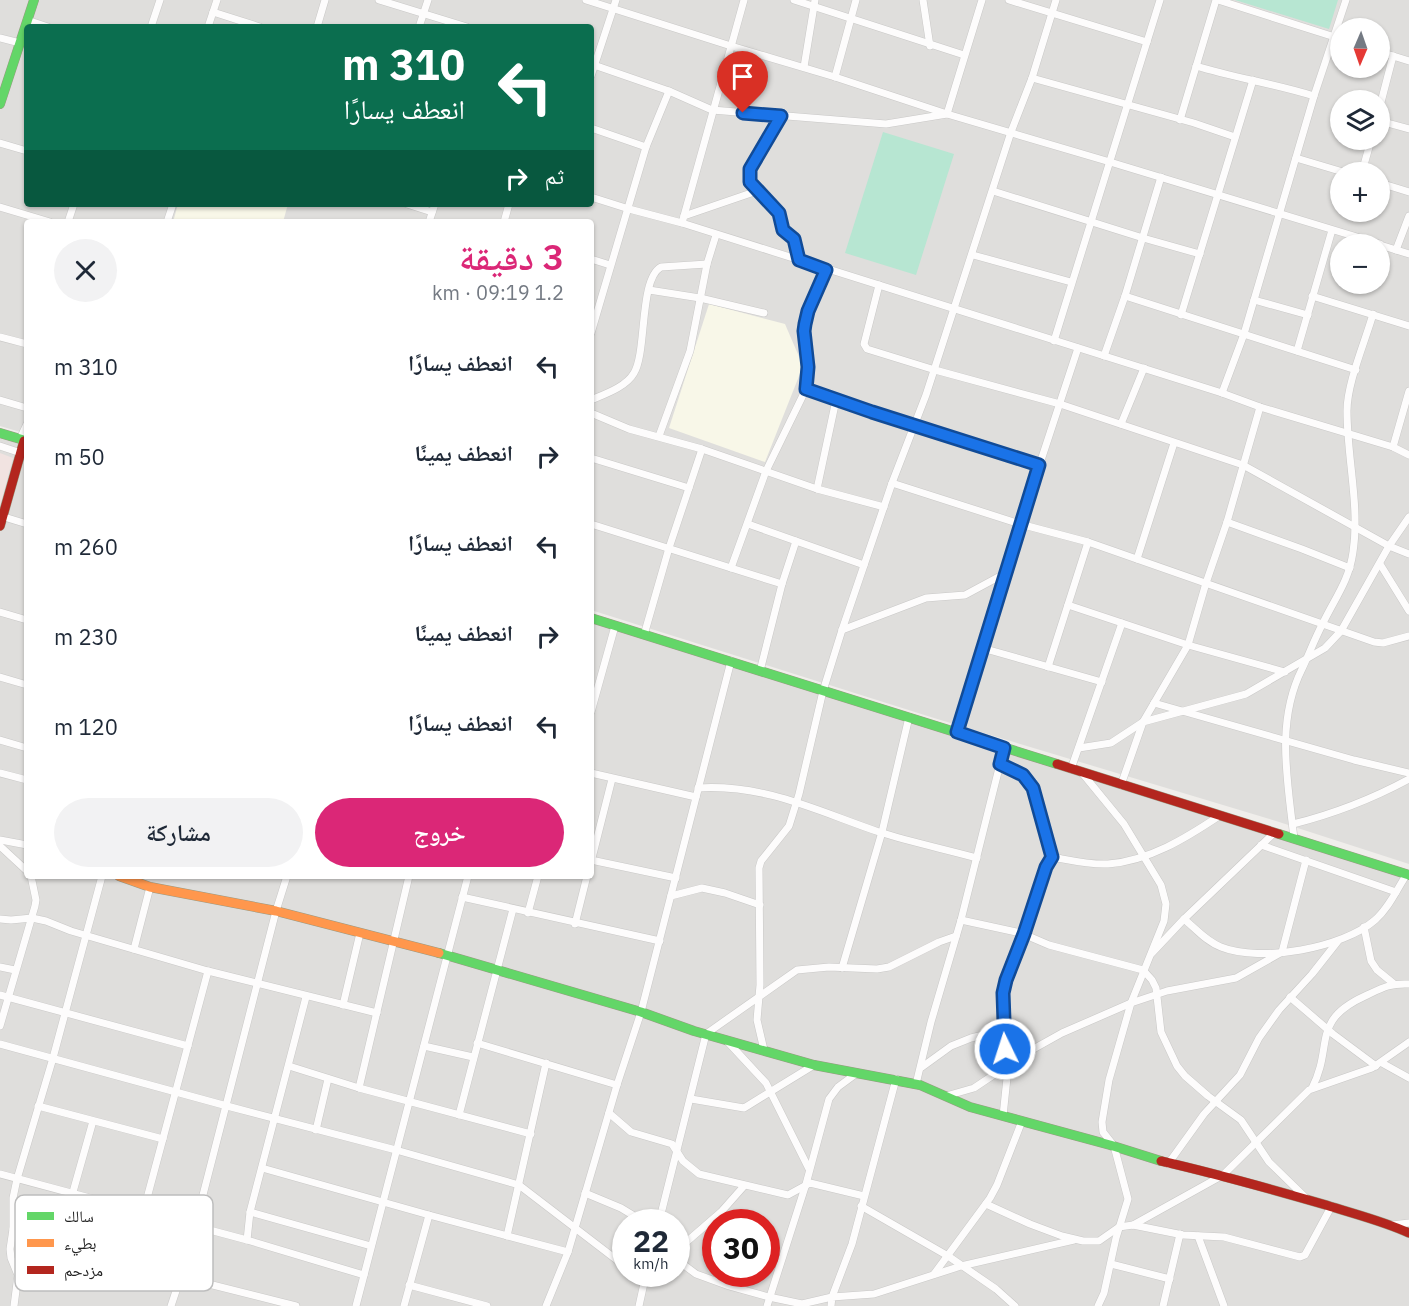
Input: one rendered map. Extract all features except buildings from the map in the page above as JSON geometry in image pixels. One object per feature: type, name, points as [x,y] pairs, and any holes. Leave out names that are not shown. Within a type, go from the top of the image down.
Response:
[{"type":"main road","points":[[26,24],[34,0]]},
{"type":"main road","points":[[0,104],[2,92],[24,30]]},
{"type":"main road","points":[[0,433],[24,440],[24,454],[1,520]]},
{"type":"main road","points":[[594,619],[1408,875]]},
{"type":"main road","points":[[127,879],[150,887],[276,912],[447,955],[814,1065],[916,1084],[962,1104],[1114,1146],[1168,1164],[1223,1175],[1392,1225],[1409,1233]]},
{"type":"street","points":[[152,24],[160,0]]},
{"type":"street","points":[[209,24],[217,0]]},
{"type":"street","points":[[317,24],[325,0]]},
{"type":"street","points":[[379,0],[457,24]]},
{"type":"street","points":[[420,24],[428,0]]},
{"type":"street","points":[[586,0],[947,114],[1345,234]]},
{"type":"street","points":[[616,0],[594,64],[669,91],[712,110],[886,124],[947,114]]},
{"type":"street","points":[[683,220],[744,0]]},
{"type":"street","points":[[794,0],[815,3],[851,19],[964,55]]},
{"type":"street","points":[[835,77],[856,0]]},
{"type":"street","points":[[923,0],[930,46]]},
{"type":"street","points":[[947,114],[982,0]]},
{"type":"street","points":[[1009,0],[1147,42]]},
{"type":"street","points":[[764,1050],[757,1020],[760,905],[758,880],[761,861],[789,826],[842,630],[892,483],[935,370],[1056,0]]},
{"type":"street","points":[[1054,341],[1160,0]]},
{"type":"street","points":[[1180,120],[1217,0],[1330,36]]},
{"type":"street","points":[[1342,18],[1346,0]]},
{"type":"street","points":[[804,67],[815,3]]},
{"type":"street","points":[[213,12],[251,24]]},
{"type":"street","points":[[27,21],[38,24]]},
{"type":"street","points":[[0,38],[20,43]]},
{"type":"street","points":[[594,50],[600,51]]},
{"type":"street","points":[[1390,55],[1409,61]]},
{"type":"street","points":[[1222,393],[1244,334],[1314,96],[1330,56]]},
{"type":"street","points":[[1384,90],[1393,56]]},
{"type":"street","points":[[1197,66],[1314,96]]},
{"type":"street","points":[[1032,78],[1235,137]]},
{"type":"street","points":[[1181,315],[1253,80]]},
{"type":"street","points":[[594,322],[646,147],[669,91]]},
{"type":"street","points":[[781,116],[750,169],[750,182],[779,213],[783,230],[794,239],[799,260]]},
{"type":"street","points":[[1390,124],[1409,129]]},
{"type":"street","points":[[594,129],[646,147]]},
{"type":"street","points":[[0,143],[24,150]]},
{"type":"street","points":[[1296,158],[1330,168]]},
{"type":"street","points":[[1104,356],[1125,296],[1161,177]]},
{"type":"street","points":[[1390,186],[1409,192]]},
{"type":"street","points":[[683,220],[758,191]]},
{"type":"street","points":[[993,191],[1200,254]]},
{"type":"street","points":[[594,198],[629,209],[683,220],[716,235],[1393,447],[1409,455]]},
{"type":"street","points":[[0,207],[40,219]]},
{"type":"street","points":[[1396,250],[1409,216]]},
{"type":"street","points":[[1297,351],[1332,230]]},
{"type":"street","points":[[659,436],[690,351],[707,264],[716,235]]},
{"type":"street","points":[[1390,248],[1409,254]]},
{"type":"street","points":[[973,255],[1071,282]]},
{"type":"street","points":[[594,260],[610,265]]},
{"type":"street","points":[[594,399],[618,387],[633,375],[641,344],[649,290],[656,272],[661,267],[707,264]]},
{"type":"street","points":[[731,568],[766,471],[806,389],[808,367],[805,324],[808,311],[826,270]]},
{"type":"street","points":[[879,285],[864,344],[865,348],[935,370],[1060,404],[1243,465],[1389,546],[1409,554]]},
{"type":"street","points":[[649,290],[700,298],[764,313]]},
{"type":"street","points":[[1125,296],[1356,370]]},
{"type":"street","points":[[1312,296],[1409,326]]},
{"type":"street","points":[[1254,300],[1308,315]]},
{"type":"street","points":[[1294,839],[1284,739],[1290,704],[1299,674],[1323,623],[1340,595],[1350,568],[1356,527],[1348,433],[1348,403],[1373,315]]},
{"type":"street","points":[[0,337],[24,342]]},
{"type":"street","points":[[957,732],[1004,574],[1078,348]]},
{"type":"street","points":[[1121,424],[1144,368]]},
{"type":"street","points":[[806,389],[1039,465]]},
{"type":"street","points":[[1393,447],[1409,391]]},
{"type":"street","points":[[817,489],[836,399]]},
{"type":"street","points":[[0,400],[24,407]]},
{"type":"street","points":[[1121,785],[1143,722],[1188,645],[1260,407]]},
{"type":"street","points":[[594,414],[629,429],[702,449],[817,489],[884,507]]},
{"type":"street","points":[[1137,559],[1174,443]]},
{"type":"street","points":[[0,446],[24,454]]},
{"type":"street","points":[[644,635],[669,548],[702,449]]},
{"type":"street","points":[[594,459],[689,488]]},
{"type":"street","points":[[892,483],[1020,524],[1088,542],[1374,642],[1409,636]]},
{"type":"street","points":[[1079,748],[1115,742],[1143,722],[1246,693],[1327,646],[1341,631],[1389,546],[1409,517]]},
{"type":"street","points":[[1,520],[24,524]]},
{"type":"street","points":[[1227,522],[1350,568]]},
{"type":"street","points":[[748,524],[864,565]]},
{"type":"street","points":[[594,525],[782,585]]},
{"type":"street","points":[[760,671],[796,541]]},
{"type":"street","points":[[1048,667],[1088,542]]},
{"type":"street","points":[[1380,564],[1409,611]]},
{"type":"street","points":[[842,630],[926,598],[965,595],[1004,574]]},
{"type":"street","points":[[1068,605],[1188,645],[1285,672]]},
{"type":"street","points":[[0,612],[24,619]]},
{"type":"street","points":[[1098,1306],[1104,1293],[1128,1199],[1114,1146],[1103,1132],[1102,1122],[1109,1080],[1131,1003],[1164,921],[1166,910],[1161,885],[1144,856],[1114,810],[1076,771],[1079,748],[1122,622]]},
{"type":"street","points":[[594,701],[615,626]]},
{"type":"street","points":[[982,648],[1102,682]]},
{"type":"street","points":[[546,1306],[568,1252],[640,1012],[731,661]]},
{"type":"street","points":[[0,677],[24,684]]},
{"type":"street","points":[[1154,703],[1354,760],[1409,773]]},
{"type":"street","points":[[842,968],[882,832],[909,717]]},
{"type":"street","points":[[0,740],[24,747]]},
{"type":"street","points":[[916,1084],[922,1067],[931,1022],[961,920],[1004,748]]},
{"type":"street","points":[[1000,764],[1023,775],[1033,788],[1052,857],[1046,867],[1004,988],[1006,1067],[1003,1116]]},
{"type":"street","points":[[0,773],[24,779]]},
{"type":"street","points":[[594,774],[696,797]]},
{"type":"street","points":[[594,849],[612,779]]},
{"type":"street","points":[[1293,824],[1328,815],[1387,791],[1409,779]]},
{"type":"street","points":[[698,788],[723,787],[765,792],[882,832],[976,858]]},
{"type":"street","points":[[1052,857],[1107,864],[1144,856],[1180,841],[1219,816]]},
{"type":"street","points":[[1148,958],[1184,919],[1274,833]]},
{"type":"street","points":[[0,840],[24,844]]},
{"type":"street","points":[[1262,845],[1396,892]]},
{"type":"street","points":[[0,846],[24,868]]},
{"type":"street","points":[[946,1096],[974,1088],[1062,1033],[1131,1003],[1157,994],[1236,978],[1282,952],[1306,860]]},
{"type":"street","points":[[594,862],[676,878]]},
{"type":"street","points":[[1184,919],[1211,942],[1226,949],[1282,952],[1338,941],[1364,927],[1382,913],[1408,875]]},
{"type":"street","points":[[0,1026],[4,996],[15,970],[36,900],[32,879]]},
{"type":"street","points":[[15,1269],[10,1258],[10,1249],[13,1229],[12,1205],[17,1179],[101,879]]},
{"type":"street","points":[[203,1195],[286,879]]},
{"type":"street","points":[[359,1088],[408,879]]},
{"type":"street","points":[[356,1306],[465,879]]},
{"type":"street","points":[[528,913],[537,879]]},
{"type":"street","points":[[575,924],[586,879]]},
{"type":"street","points":[[134,949],[150,887]]},
{"type":"street","points":[[671,896],[702,888],[736,896],[760,905]]},
{"type":"street","points":[[462,897],[575,924],[660,941]]},
{"type":"street","points":[[459,1114],[513,909]]},
{"type":"street","points":[[0,919],[32,918],[52,922],[86,935],[208,971],[377,1013]]},
{"type":"street","points":[[961,920],[1024,934],[1049,945],[1143,970],[1152,980],[1157,994],[1159,1021],[1169,1052],[1185,1076],[1241,1119],[1271,1165],[1308,1200]]},
{"type":"street","points":[[1364,927],[1371,961],[1377,970],[1393,983]]},
{"type":"street","points":[[343,1005],[360,933]]},
{"type":"street","points":[[663,1209],[706,1034],[759,999],[797,970],[889,967],[956,936]]},
{"type":"street","points":[[1168,1164],[1215,1101],[1237,1078],[1259,1038],[1290,997],[1338,941]]},
{"type":"street","points":[[0,967],[15,970]]},
{"type":"street","points":[[148,1195],[208,971]]},
{"type":"street","points":[[1133,1225],[1223,1175],[1312,1089],[1317,1079],[1328,1030],[1335,1015],[1343,1007],[1393,983],[1409,984]]},
{"type":"street","points":[[4,996],[189,1046]]},
{"type":"street","points":[[247,1240],[250,1212],[306,997]]},
{"type":"street","points":[[1290,997],[1328,1030],[1379,1064],[1409,1078]]},
{"type":"street","points":[[922,1067],[951,1046],[971,1038],[1004,1030]]},
{"type":"street","points":[[726,1040],[762,1076],[809,1169]]},
{"type":"street","points":[[1312,1089],[1356,1075],[1379,1064],[1409,1042]]},
{"type":"street","points":[[477,1043],[617,1085]]},
{"type":"street","points":[[0,1044],[519,1185],[612,1258]]},
{"type":"street","points":[[424,1046],[473,1057]]},
{"type":"street","points":[[507,1236],[546,1063]]},
{"type":"street","points":[[691,1099],[744,1108],[814,1065]]},
{"type":"street","points":[[289,1066],[359,1088],[531,1134]]},
{"type":"street","points":[[767,1306],[806,1184],[829,1099],[838,1087],[858,1072]]},
{"type":"street","points":[[316,1130],[328,1079]]},
{"type":"street","points":[[831,1306],[832,1297],[848,1257],[896,1080]]},
{"type":"street","points":[[38,1106],[163,1139]]},
{"type":"street","points":[[609,1113],[631,1132],[669,1142],[683,1161],[699,1174],[788,1195],[806,1184],[814,1183],[864,1196]]},
{"type":"street","points":[[72,1194],[93,1121]]},
{"type":"street","points":[[933,1276],[986,1204],[997,1185],[1022,1121]]},
{"type":"street","points":[[262,1168],[568,1252]]},
{"type":"street","points":[[0,1174],[76,1195]]},
{"type":"street","points":[[690,1239],[722,1212],[744,1186]]},
{"type":"street","points":[[585,1193],[623,1209]]},
{"type":"street","points":[[986,1204],[1030,1224],[1077,1239],[1100,1241],[1119,1227],[1133,1225],[1180,1234],[1224,1237],[1296,1257],[1302,1257],[1331,1207]]},
{"type":"street","points":[[861,1206],[948,1256],[993,1287],[1015,1306]]},
{"type":"street","points":[[250,1212],[371,1246]]},
{"type":"street","points":[[404,1306],[429,1215]]},
{"type":"street","points":[[1392,1225],[1409,1223]]},
{"type":"street","points":[[213,1231],[364,1275]]},
{"type":"street","points":[[1163,1306],[1180,1234]]},
{"type":"street","points":[[1198,1236],[1224,1306]]},
{"type":"street","points":[[690,1270],[696,1274],[769,1297],[802,1304],[832,1297],[874,1294],[961,1266],[1077,1239]]},
{"type":"street","points":[[1111,1264],[1170,1278]]},
{"type":"street","points":[[213,1284],[296,1306]]},
{"type":"street","points":[[409,1285],[487,1306]]},
{"type":"street","points":[[639,1306],[643,1287]]},
{"type":"street","points":[[14,1306],[16,1291]]},
{"type":"street","points":[[171,1306],[176,1291]]},
{"type":"street","points":[[259,1306],[262,1297]]},
{"type":"shaded area","points":[[0,0],[1409,0],[1409,864],[594,611],[594,219],[24,219],[24,433],[0,426]]},
{"type":"shaded area","points":[[177,207],[287,207],[284,219],[174,219]]},
{"type":"shaded area","points":[[709,304],[785,324],[803,366],[765,462],[669,428]]},
{"type":"shaded area","points":[[0,434],[24,441],[24,879],[594,879],[594,620],[1409,876],[1409,1306],[0,1306]]},
{"type":"shaded area","points":[[0,453],[13,458],[0,506]]},
{"type":"green space","points":[[1235,0],[1338,0],[1332,18],[1330,18],[1329,29]]},
{"type":"green space","points":[[883,132],[954,154],[916,275],[845,253]]},
{"type":"traffic: fast","points":[[26,24],[34,0]]},
{"type":"traffic: fast","points":[[0,104],[24,31]]},
{"type":"traffic: fast","points":[[0,433],[24,440]]},
{"type":"traffic: fast","points":[[594,619],[1057,764]]},
{"type":"traffic: fast","points":[[1279,834],[1409,875]]},
{"type":"traffic: fast","points":[[439,953],[814,1065],[920,1085],[970,1107],[1161,1161]]},
{"type":"traffic: slow","points":[[127,879],[150,887],[276,911],[439,953]]},
{"type":"traffic: jam","points":[[0,526],[24,441]]},
{"type":"traffic: jam","points":[[1057,764],[1279,834]]},
{"type":"traffic: jam","points":[[1161,1161],[1326,1205],[1409,1233]]},
{"type":"route","points":[[743,113],[781,116],[748,176],[750,182],[781,216],[784,232],[792,236],[796,243],[799,260],[826,270],[808,311],[805,324],[808,367],[806,389],[1039,465],[957,732],[1004,748],[1000,764],[1023,775],[1033,788],[1052,857],[1046,867],[1006,980],[1003,993],[1005,1049]]}]
